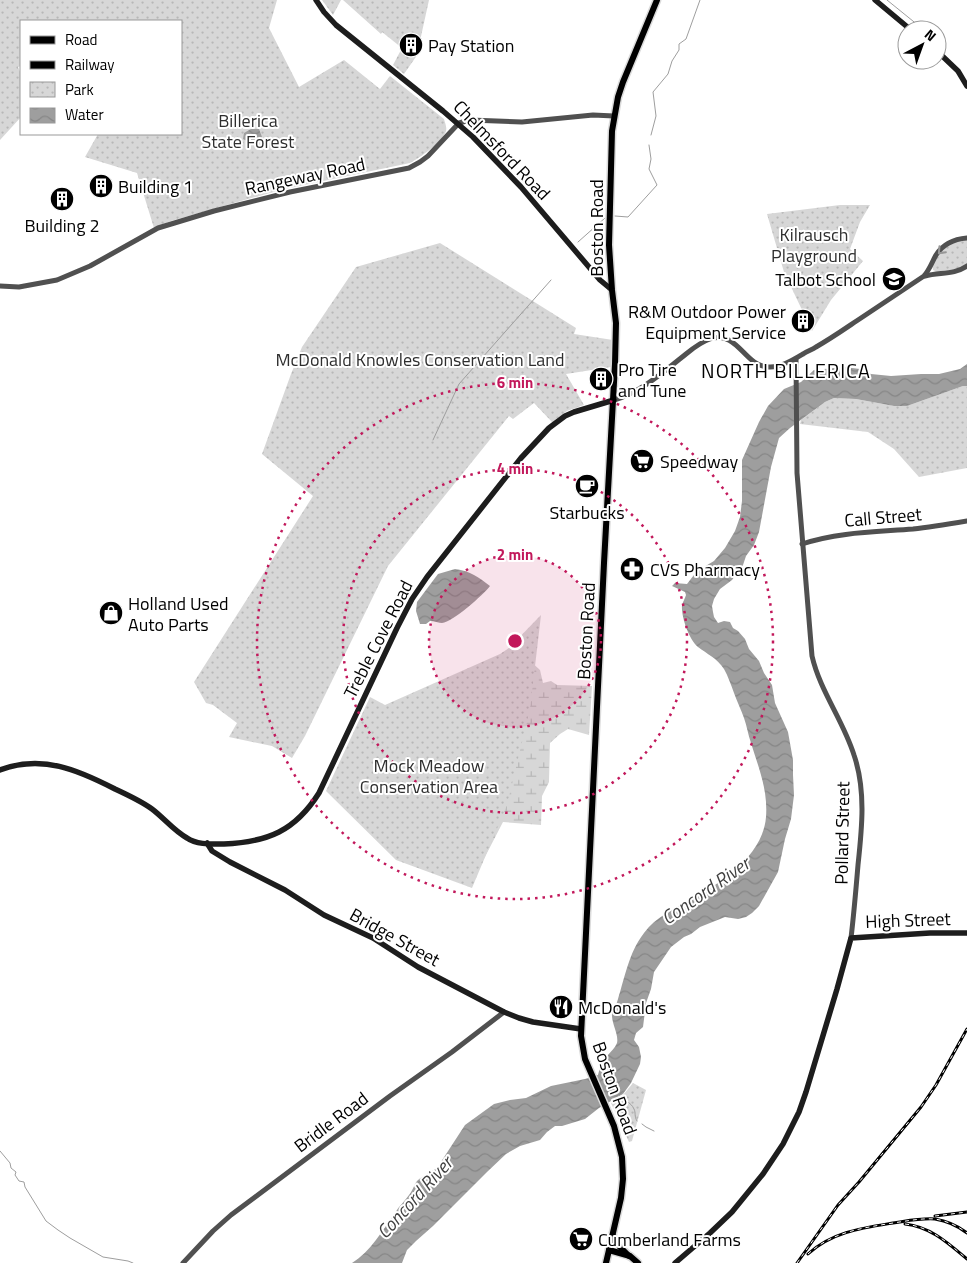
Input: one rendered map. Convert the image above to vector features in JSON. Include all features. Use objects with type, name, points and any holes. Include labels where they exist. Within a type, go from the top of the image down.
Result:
[{"type":"main road","name":"Chelmsford Road","points":[[316,0],[336,25],[473,137],[521,187],[600,280],[612,290]]},
{"type":"main road","name":"Boston Road","points":[[606,1263],[621,1198],[623,1172],[616,1133],[583,1053],[581,1029],[603,576],[614,400],[616,324],[612,290],[610,236],[612,131],[618,96],[657,0]]},
{"type":"main road","points":[[875,0],[899,20]]},
{"type":"main road","points":[[947,60],[954,66],[967,86]]},
{"type":"main road","name":"Treble Cove Road","points":[[0,770],[26,764],[48,764],[77,771],[140,801],[188,839],[198,842],[246,842],[266,838],[290,825],[311,806],[319,793],[397,628],[427,576],[521,458],[549,428],[574,412],[614,400]]},
{"type":"main road","name":"Bridge Street","points":[[207,843],[212,851],[230,862],[285,890],[324,915],[373,938],[418,967],[504,1012],[533,1022],[581,1029]]},
{"type":"main road","name":"High Street","points":[[851,938],[930,933],[967,933]]},
{"type":"main road","name":"Pollard Street","points":[[675,1263],[732,1212],[764,1174],[783,1144],[799,1112],[806,1092],[851,938]]},
{"type":"main road","points":[[613,1236],[617,1244],[638,1263]]},
{"type":"main road","points":[[609,1250],[630,1256]]},
{"type":"street","points":[[458,123],[470,120],[522,122],[593,115],[614,116]]},
{"type":"street","name":"Rangeway Road","points":[[0,286],[19,287],[57,280],[90,266],[158,228],[214,211],[290,192],[409,168],[428,156],[458,123]]},
{"type":"street","points":[[924,276],[936,254],[943,247],[954,240],[967,238]]},
{"type":"street","points":[[924,276],[953,273],[967,266]]},
{"type":"street","name":"Treble Cove Road","points":[[614,400],[640,388],[697,346],[711,339],[725,338],[735,344],[756,364],[762,366],[776,366],[796,359],[924,276]]},
{"type":"street","name":"Pollard Street","points":[[796,359],[796,473],[810,640],[818,676],[853,751],[861,784],[860,848],[851,938]]},
{"type":"street","name":"Call Street","points":[[802,544],[837,535],[921,528],[967,521]]},
{"type":"street","name":"Bridle Road","points":[[183,1263],[231,1215],[504,1012]]},
{"type":"green space","name":"Billerica State Forest","points":[[0,0],[277,0],[269,28],[299,87],[344,60],[380,89],[390,76],[444,119],[446,126],[444,135],[436,144],[410,163],[280,190],[171,221],[154,228],[137,173],[85,157],[97,135],[182,135],[182,20],[20,20],[20,66],[18,67],[20,72],[20,118],[0,140]]},
{"type":"green space","points":[[322,0],[341,0],[333,15]]},
{"type":"green space","points":[[343,0],[429,0],[418,50],[420,51],[404,74],[393,65],[402,48],[382,32],[381,34]]},
{"type":"green space","name":"Kilrausch Playground","points":[[840,205],[870,205],[860,222],[850,249],[863,261],[831,300],[812,331],[784,272],[767,214]]},
{"type":"green space","points":[[967,238],[967,266],[950,272],[933,270],[932,263],[947,244]]},
{"type":"green space","points":[[832,240],[845,252],[835,261],[827,260],[820,248]]},
{"type":"green space","name":"McDonald Knowles Conservation Land","points":[[440,243],[576,328],[574,334],[613,340],[611,367],[566,374],[584,405],[567,411],[552,422],[534,403],[513,419],[509,416],[388,566],[305,736],[292,758],[272,746],[229,737],[237,723],[213,705],[206,703],[194,682],[313,496],[262,454],[302,347],[356,267]]},
{"type":"green space","points":[[809,267],[820,274],[822,281],[819,288],[801,284],[800,282],[805,268]]},
{"type":"green space","points":[[967,386],[967,468],[919,477],[894,449],[868,432],[800,424],[801,420],[825,402],[834,398],[907,406]]},
{"type":"green space","name":"Mock Meadow Conservation Area","points":[[541,615],[530,709],[507,805],[472,888],[396,860],[326,791],[370,697],[385,705],[500,654],[509,648]]},
{"type":"green space","points":[[516,648],[540,670],[543,683],[551,681],[557,685],[592,686],[589,735],[568,729],[550,743],[549,782],[542,796],[541,825],[503,822],[473,880]]},
{"type":"green space","points":[[633,1083],[646,1090],[632,1141],[629,1142],[611,1103],[623,1095]]},
{"type":"water","points":[[251,129],[259,129],[262,137],[259,141],[251,143],[243,139],[244,133]]},
{"type":"water","name":"Concord River","points":[[967,364],[967,386],[907,406],[834,398],[825,402],[779,438],[771,467],[759,532],[754,545],[732,580],[720,589],[714,599],[713,612],[718,623],[730,622],[733,628],[745,639],[749,649],[759,661],[772,685],[775,703],[788,732],[793,760],[794,795],[791,819],[778,872],[759,906],[746,917],[738,919],[725,917],[700,927],[671,947],[654,972],[646,1003],[643,1027],[636,1033],[634,1040],[639,1047],[640,1064],[631,1083],[623,1094],[585,1119],[562,1126],[555,1126],[540,1140],[520,1146],[506,1154],[407,1250],[402,1263],[352,1263],[365,1253],[376,1240],[417,1181],[437,1168],[465,1125],[494,1104],[526,1098],[551,1086],[598,1075],[600,1067],[617,1043],[612,1013],[631,956],[639,940],[659,918],[727,877],[749,856],[757,844],[763,831],[766,817],[766,798],[745,721],[724,669],[715,659],[698,647],[689,633],[682,610],[685,592],[672,586],[675,583],[687,584],[697,571],[714,561],[725,548],[735,531],[740,517],[742,501],[742,460],[768,406],[784,389],[801,382],[814,370],[844,367],[860,369],[871,374],[891,376],[939,374],[960,369]]},
{"type":"water","points":[[455,569],[470,573],[490,586],[467,608],[453,618],[442,623],[430,621],[426,624],[420,624],[416,611],[417,602],[438,574]]},
{"type":"waterway","points":[[651,135],[656,116],[653,92],[668,74],[672,61],[679,50],[679,44],[686,39],[700,0]]},
{"type":"waterway","points":[[887,0],[912,20]]},
{"type":"waterway","points":[[615,216],[628,217],[657,185],[649,169],[651,159],[649,145]]},
{"type":"waterway","points":[[578,242],[605,218]]},
{"type":"waterway","points":[[433,440],[459,384],[551,280]]},
{"type":"waterway","points":[[618,1095],[633,1107],[637,1121]]},
{"type":"waterway","points":[[642,1124],[654,1131]]},
{"type":"waterway","points":[[0,1151],[10,1163],[11,1168],[16,1172],[15,1175],[19,1181],[24,1182],[25,1187],[46,1221],[70,1238],[103,1257],[133,1263]]},
{"type":"railway","points":[[797,1263],[838,1205],[921,1107],[936,1085],[967,1029]]},
{"type":"railway","points":[[935,1216],[967,1212]]},
{"type":"railway","points":[[808,1254],[827,1241],[848,1232],[914,1220],[935,1219],[952,1224],[967,1233]]},
{"type":"railway","points":[[905,1224],[931,1232],[967,1259]]},
{"type":"place","name":"Pay Station","points":[[411,45]]},
{"type":"place","name":"Building 1","points":[[101,186]]},
{"type":"place","name":"Building 2","points":[[62,199]]},
{"type":"place","name":"Talbot School","points":[[894,279]]},
{"type":"place","name":"R&M Outdoor Power Equipment Service","points":[[803,321]]},
{"type":"place","name":"Pro Tire and Tune","points":[[601,379]]},
{"type":"place","name":"Speedway","points":[[642,461]]},
{"type":"place","name":"Starbucks","points":[[587,486]]},
{"type":"place","name":"CVS Pharmacy","points":[[632,569]]},
{"type":"place","name":"Holland Used Auto Parts","points":[[111,613]]},
{"type":"place","name":"McDonald's","points":[[561,1007]]},
{"type":"place","name":"Cumberland Farms","points":[[581,1239]]},
{"type":"district","name":"NORTH BILLERICA","points":[[786,370]]}]
